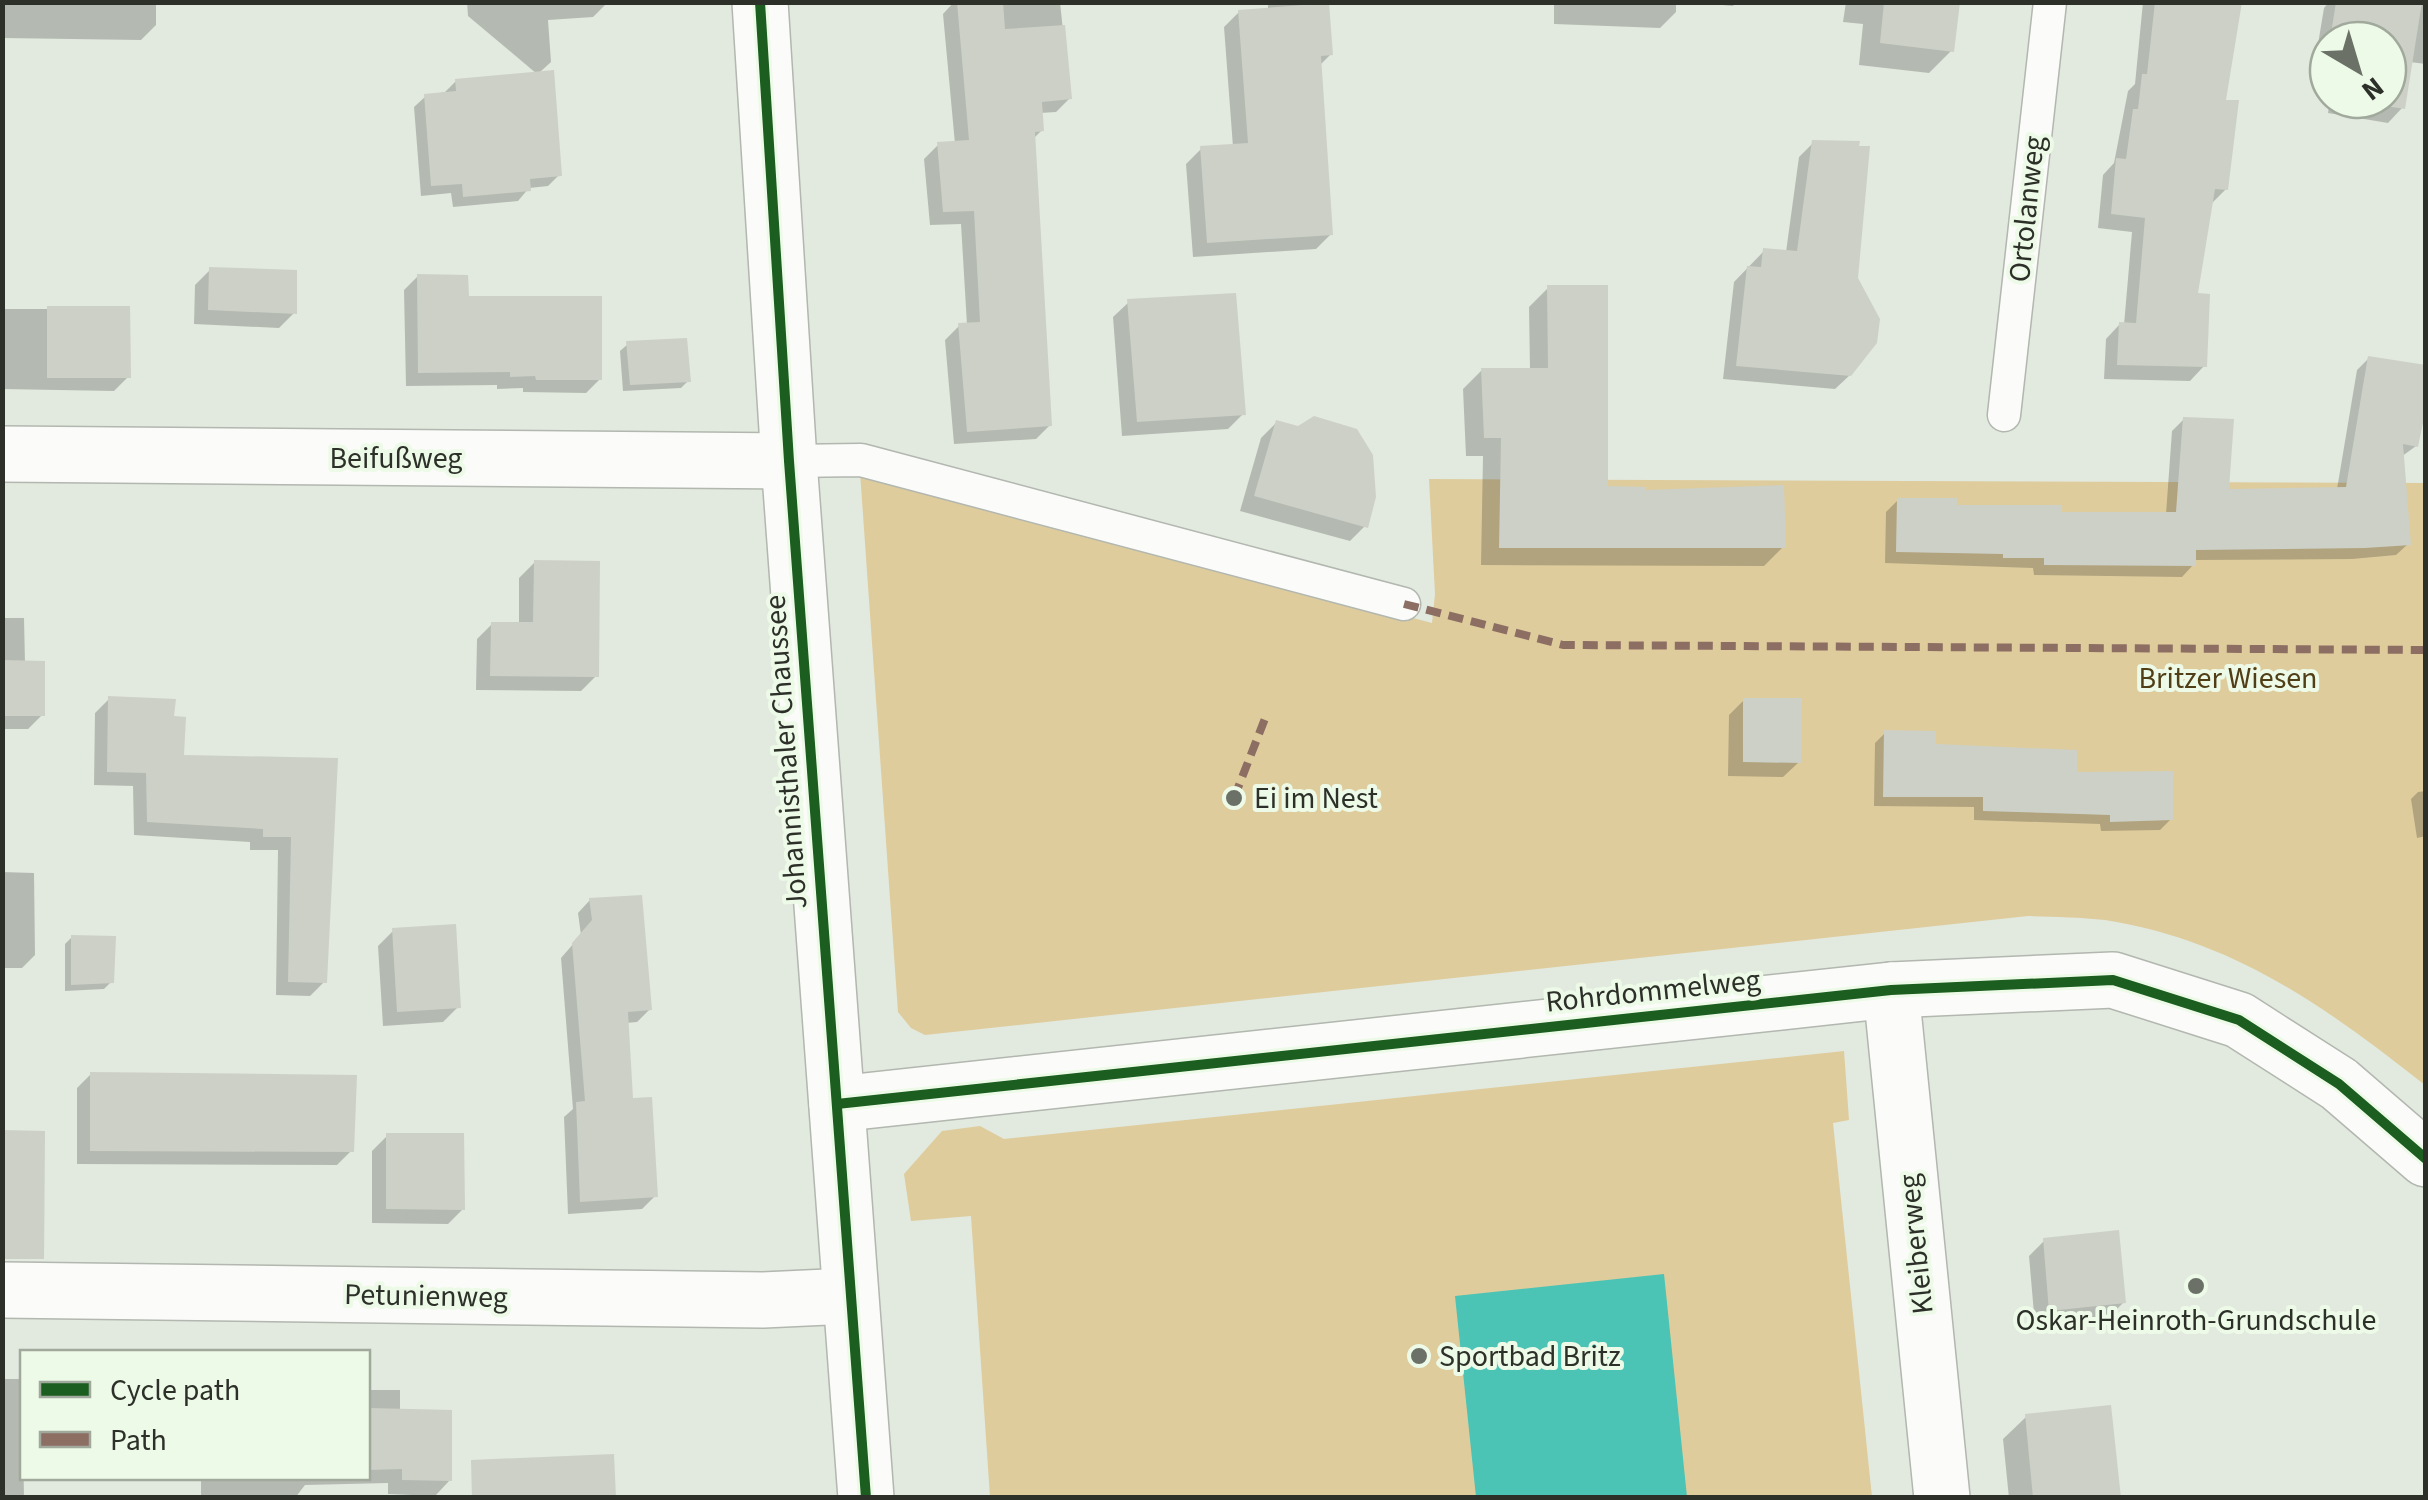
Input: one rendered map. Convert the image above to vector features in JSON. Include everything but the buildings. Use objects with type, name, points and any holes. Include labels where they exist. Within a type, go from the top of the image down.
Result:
[{"type":"street","name":"Johannisthaler Chaussee","points":[[760,2],[789,461],[866,1498]]},
{"type":"street","name":"Beifußweg","points":[[2,454],[789,461]]},
{"type":"street","name":"Rohrdommelweg","points":[[837,1104],[1891,990],[2113,980],[2239,1020],[2339,1084],[2426,1159]]},
{"type":"street","name":"Kleiberweg","points":[[1891,990],[1942,1498]]},
{"type":"street","name":"Petunienweg","points":[[2,1290],[764,1300],[849,1296]]},
{"type":"lane","name":"Ortolanweg","points":[[2004,416],[2050,2]]},
{"type":"lane","points":[[789,461],[861,460],[1404,604]]},
{"type":"green space","name":"Britzer Wiesen","points":[[860,472],[1432,623],[1435,594],[1429,479],[2425,483],[2425,1085],[2314,1004],[2236,960],[2195,943],[2105,920],[2028,916],[925,1035],[911,1028],[898,1012]]},
{"type":"green space","name":"Sportbad Britz","points":[[1844,1051],[1849,1120],[1833,1123],[1872,1497],[990,1497],[971,1216],[911,1221],[904,1174],[942,1131],[980,1126],[1004,1139]]},
{"type":"water","points":[[1664,1274],[1687,1497],[1476,1497],[1455,1296]]},
{"type":"marked path","points":[[1404,604],[1563,645],[2426,650]]},
{"type":"marked path","points":[[1234,798],[1266,716]]},
{"type":"cycle path","points":[[760,2],[789,461],[866,1498]]},
{"type":"cycle path","points":[[837,1104],[1891,990],[2113,980],[2239,1020],[2339,1084],[2426,1159]]},
{"type":"place","name":"Ei im Nest","points":[[1234,798]]},
{"type":"place","name":"Oskar-Heinroth-Grundschule","points":[[2196,1286]]},
{"type":"place","name":"Sportbad Britz","points":[[1419,1356]]}]
